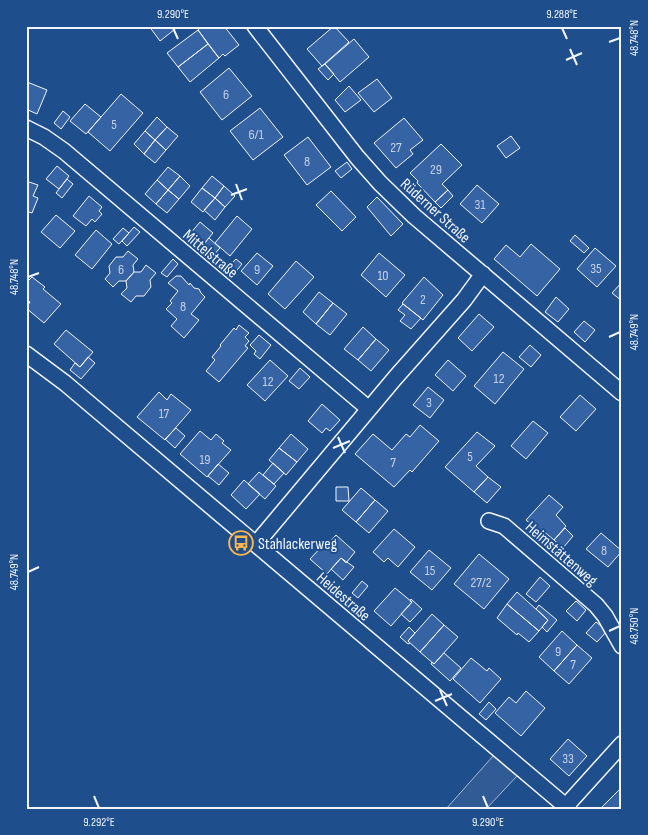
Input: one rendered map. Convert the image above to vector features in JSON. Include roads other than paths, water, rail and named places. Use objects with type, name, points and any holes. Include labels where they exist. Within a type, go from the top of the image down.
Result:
[{"type":"street","name":"Rüderner Straße","points":[[254,26],[368,171],[414,216],[622,393]]},
{"type":"street","name":"Mittelstraße","points":[[26,128],[64,151],[369,409]]},
{"type":"street","points":[[256,544],[369,409],[464,300],[482,274]]},
{"type":"street","name":"Heidestraße","points":[[26,354],[58,377],[567,807]]},
{"type":"street","name":"Heimstättenweg","points":[[489,521],[504,526],[588,598],[605,616],[622,646]]},
{"type":"street","points":[[567,807],[622,744]]},
{"type":"place","name":"Stahlackerweg","points":[[241,543]]}]
